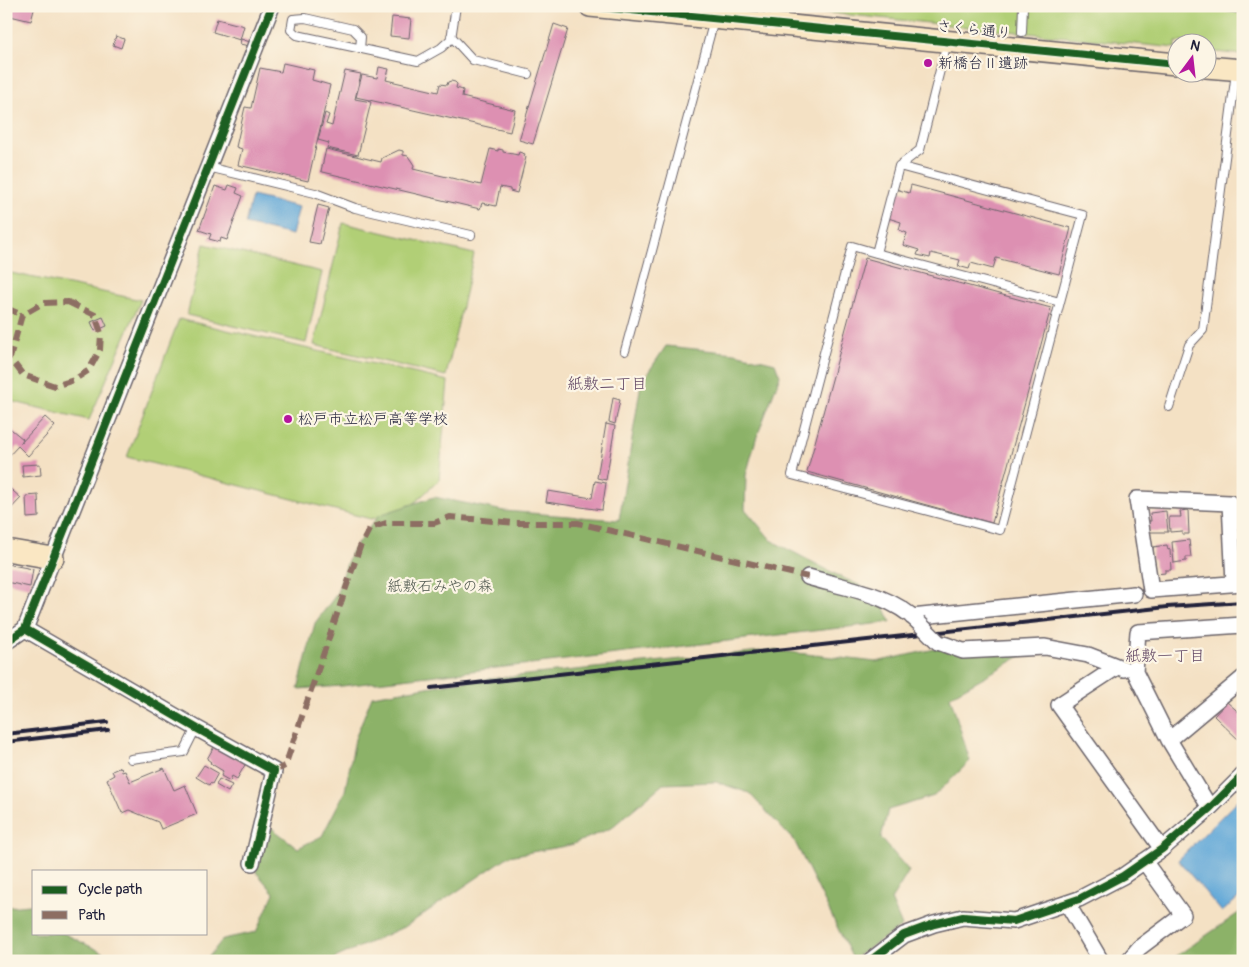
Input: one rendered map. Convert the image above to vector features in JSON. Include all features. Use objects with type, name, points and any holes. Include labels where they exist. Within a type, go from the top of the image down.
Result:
[{"type":"street","points":[[6,642],[25,629],[272,6]]},
{"type":"street","name":"さくら通り","points":[[590,6],[1166,63]]},
{"type":"street","points":[[1216,68],[1239,70]]},
{"type":"street","points":[[1137,499],[1230,503],[1238,583],[1151,590],[1137,499]]},
{"type":"street","points":[[6,550],[54,558]]},
{"type":"street","points":[[808,577],[869,595],[899,607],[938,642],[963,651],[1044,647],[1088,655],[1135,672]]},
{"type":"street","points":[[915,620],[1134,594]]},
{"type":"street","points":[[1210,808],[1169,740],[1135,672],[1138,632],[1243,625]]},
{"type":"street","points":[[25,629],[274,771],[252,863]]},
{"type":"street","points":[[1117,667],[1060,705],[1162,848]]},
{"type":"street","points":[[1169,740],[1243,678]]},
{"type":"street","points":[[870,961],[904,935],[934,924],[963,917],[1014,921],[1078,899],[1116,880],[1162,848],[1210,808],[1243,775]]},
{"type":"street","points":[[1128,961],[1140,948],[1183,915],[1144,861]]},
{"type":"street","points":[[1067,903],[1101,961]]},
{"type":"lane","points":[[360,49],[362,37],[353,29],[305,18],[293,19],[291,30],[297,35],[360,49],[418,61],[441,48],[451,39],[456,6]]},
{"type":"lane","points":[[1022,32],[1023,6]]},
{"type":"lane","points":[[1217,6],[1241,8]]},
{"type":"lane","points":[[625,351],[715,18]]},
{"type":"lane","points":[[452,36],[473,60],[528,74]]},
{"type":"lane","points":[[876,253],[899,166],[920,150],[948,42]]},
{"type":"lane","points":[[1169,408],[1189,345],[1203,330],[1239,70]]},
{"type":"lane","points":[[899,166],[1084,215],[1000,530],[792,475],[852,246],[1060,302]]},
{"type":"lane","points":[[208,167],[315,193],[355,208],[471,235]]},
{"type":"lane","points":[[132,759],[184,752],[196,728]]},
{"type":"green space","points":[[761,6],[1243,6],[1243,55],[1216,52],[1216,32],[1166,32],[1166,47]]},
{"type":"green space","points":[[343,223],[474,254],[446,376],[314,345]]},
{"type":"green space","points":[[204,244],[322,272],[306,343],[187,315]]},
{"type":"green space","points":[[6,272],[141,300],[89,420],[6,400]]},
{"type":"green space","points":[[179,319],[448,381],[439,480],[408,509],[371,519],[127,457]]},
{"type":"green space","name":"紙敷石みやの森","points":[[666,346],[735,353],[775,363],[780,376],[756,439],[746,475],[745,509],[772,541],[843,578],[878,593],[891,622],[342,686],[298,689],[315,623],[336,595],[351,552],[379,515],[434,497],[504,511],[619,520],[641,383]]},
{"type":"green space","points":[[1238,500],[1243,501],[1243,576],[1240,574]]},
{"type":"green space","points":[[1046,642],[950,696],[970,761],[934,796],[888,810],[881,838],[909,871],[891,900],[902,926],[853,959],[795,842],[749,793],[716,782],[663,784],[611,828],[571,845],[509,856],[406,926],[337,957],[333,961],[202,961],[207,959],[223,939],[256,932],[274,893],[256,872],[259,834],[269,826],[298,848],[322,836],[345,791],[355,739],[372,696],[458,682],[771,650],[876,662],[953,645]]},
{"type":"green space","points":[[30,905],[32,906],[32,934],[65,934],[120,961],[6,961],[6,907]]},
{"type":"green space","points":[[1243,910],[1243,961],[1171,961],[1178,955]]},
{"type":"water","points":[[252,196],[299,207],[292,235],[245,224]]},
{"type":"water","points":[[1243,795],[1243,894],[1222,912],[1178,860]]},
{"type":"building","points":[[6,6],[35,6],[31,21],[6,15]]},
{"type":"building","points":[[392,17],[411,19],[409,38],[390,36]]},
{"type":"building","points":[[217,19],[244,26],[240,40],[213,32]]},
{"type":"building","points":[[554,24],[568,29],[533,144],[519,140]]},
{"type":"building","points":[[116,36],[124,39],[121,48],[113,45]]},
{"type":"building","points":[[241,39],[250,42],[249,46],[240,44]]},
{"type":"building","points":[[283,63],[314,70],[312,80],[330,85],[308,181],[238,165],[242,149],[236,147],[245,107],[251,108],[260,68],[281,72]]},
{"type":"building","points":[[379,67],[389,69],[386,80],[438,92],[440,84],[447,85],[451,81],[457,84],[456,88],[463,90],[462,97],[515,110],[510,132],[356,97],[362,75],[377,78]]},
{"type":"building","points":[[345,71],[361,74],[355,99],[371,102],[358,155],[327,148],[329,143],[318,140],[325,113],[329,115],[326,124],[332,126]]},
{"type":"building","points":[[326,149],[381,162],[382,158],[399,150],[403,151],[403,155],[408,156],[414,165],[413,169],[481,185],[490,149],[503,150],[503,152],[518,155],[519,152],[525,154],[524,156],[526,157],[517,193],[500,187],[496,206],[482,203],[480,209],[323,172],[321,171]]},
{"type":"building","points":[[229,185],[238,188],[236,193],[243,196],[227,240],[221,238],[220,242],[209,239],[211,234],[199,230],[215,186],[227,190]]},
{"type":"building","points":[[911,185],[1071,228],[1059,274],[996,258],[993,269],[971,263],[969,269],[958,266],[960,260],[931,253],[930,258],[917,255],[919,250],[903,245],[907,233],[899,230],[901,222],[888,218],[896,189],[909,193]]},
{"type":"building","points":[[318,205],[329,208],[320,244],[309,242]]},
{"type":"building","points":[[865,258],[1051,308],[992,523],[807,472]]},
{"type":"building","points":[[103,317],[107,326],[95,331],[91,322]]},
{"type":"building","points":[[613,398],[620,400],[615,424],[609,422]]},
{"type":"building","points":[[45,417],[55,426],[28,456],[18,446],[6,459],[6,425],[23,439],[20,444]]},
{"type":"building","points":[[606,424],[615,426],[606,480],[597,478]]},
{"type":"building","points":[[40,464],[41,475],[23,477],[22,465]]},
{"type":"building","points":[[595,481],[606,483],[602,510],[546,502],[548,491],[592,498]]},
{"type":"building","points":[[6,485],[21,498],[6,514]]},
{"type":"building","points":[[38,495],[39,517],[27,518],[26,496]]},
{"type":"building","points":[[1188,510],[1189,534],[1182,534],[1182,531],[1170,532],[1169,517],[1181,517],[1180,511]]},
{"type":"building","points":[[1166,511],[1168,532],[1149,532],[1148,521],[1151,521],[1150,513]]},
{"type":"building","points":[[1189,540],[1191,557],[1186,557],[1186,561],[1174,563],[1172,542]]},
{"type":"building","points":[[1167,545],[1168,550],[1170,549],[1171,570],[1165,570],[1165,573],[1156,574],[1154,559],[1152,559],[1153,547]]},
{"type":"building","points":[[6,564],[33,569],[30,587],[6,582]]},
{"type":"building","points":[[1227,702],[1243,716],[1243,744],[1214,716]]},
{"type":"building","points":[[215,745],[246,763],[237,779],[232,776],[230,781],[221,776],[223,771],[207,759]]},
{"type":"building","points":[[204,765],[218,773],[212,784],[210,783],[209,785],[196,777]]},
{"type":"building","points":[[121,767],[122,772],[125,771],[130,782],[164,768],[174,790],[185,785],[197,814],[161,829],[158,822],[129,810],[122,813],[107,779],[114,775],[112,771]]},
{"type":"building","points":[[219,779],[232,785],[228,792],[216,785]]},
{"type":"railway","points":[[431,688],[1167,607],[1243,602]]},
{"type":"railway","points":[[6,734],[107,722]]},
{"type":"railway","points":[[6,742],[108,730]]},
{"type":"marked path","points":[[68,302],[95,315],[101,333],[100,350],[89,370],[74,380],[55,386],[23,375],[10,358],[22,315],[43,303],[68,302]]},
{"type":"marked path","points":[[6,308],[22,315]]},
{"type":"marked path","points":[[274,771],[285,766],[360,547],[370,528],[386,523],[434,523],[450,517],[515,523],[578,523],[808,577]]},
{"type":"cycle path","points":[[6,642],[25,629],[272,6]]},
{"type":"cycle path","points":[[590,6],[1166,63]]},
{"type":"cycle path","points":[[25,629],[274,771],[252,863]]},
{"type":"cycle path","points":[[870,961],[904,935],[934,924],[963,917],[1014,921],[1079,899],[1123,876],[1162,849],[1210,808],[1243,775]]},
{"type":"place","name":"新橋台Ⅱ遺跡","points":[[928,63]]},
{"type":"place","name":"松戸市立松戸高等学校","points":[[288,419]]},
{"type":"district","name":"紙敷二丁目","points":[[607,384]]},
{"type":"district","name":"紙敷一丁目","points":[[1165,656]]}]
